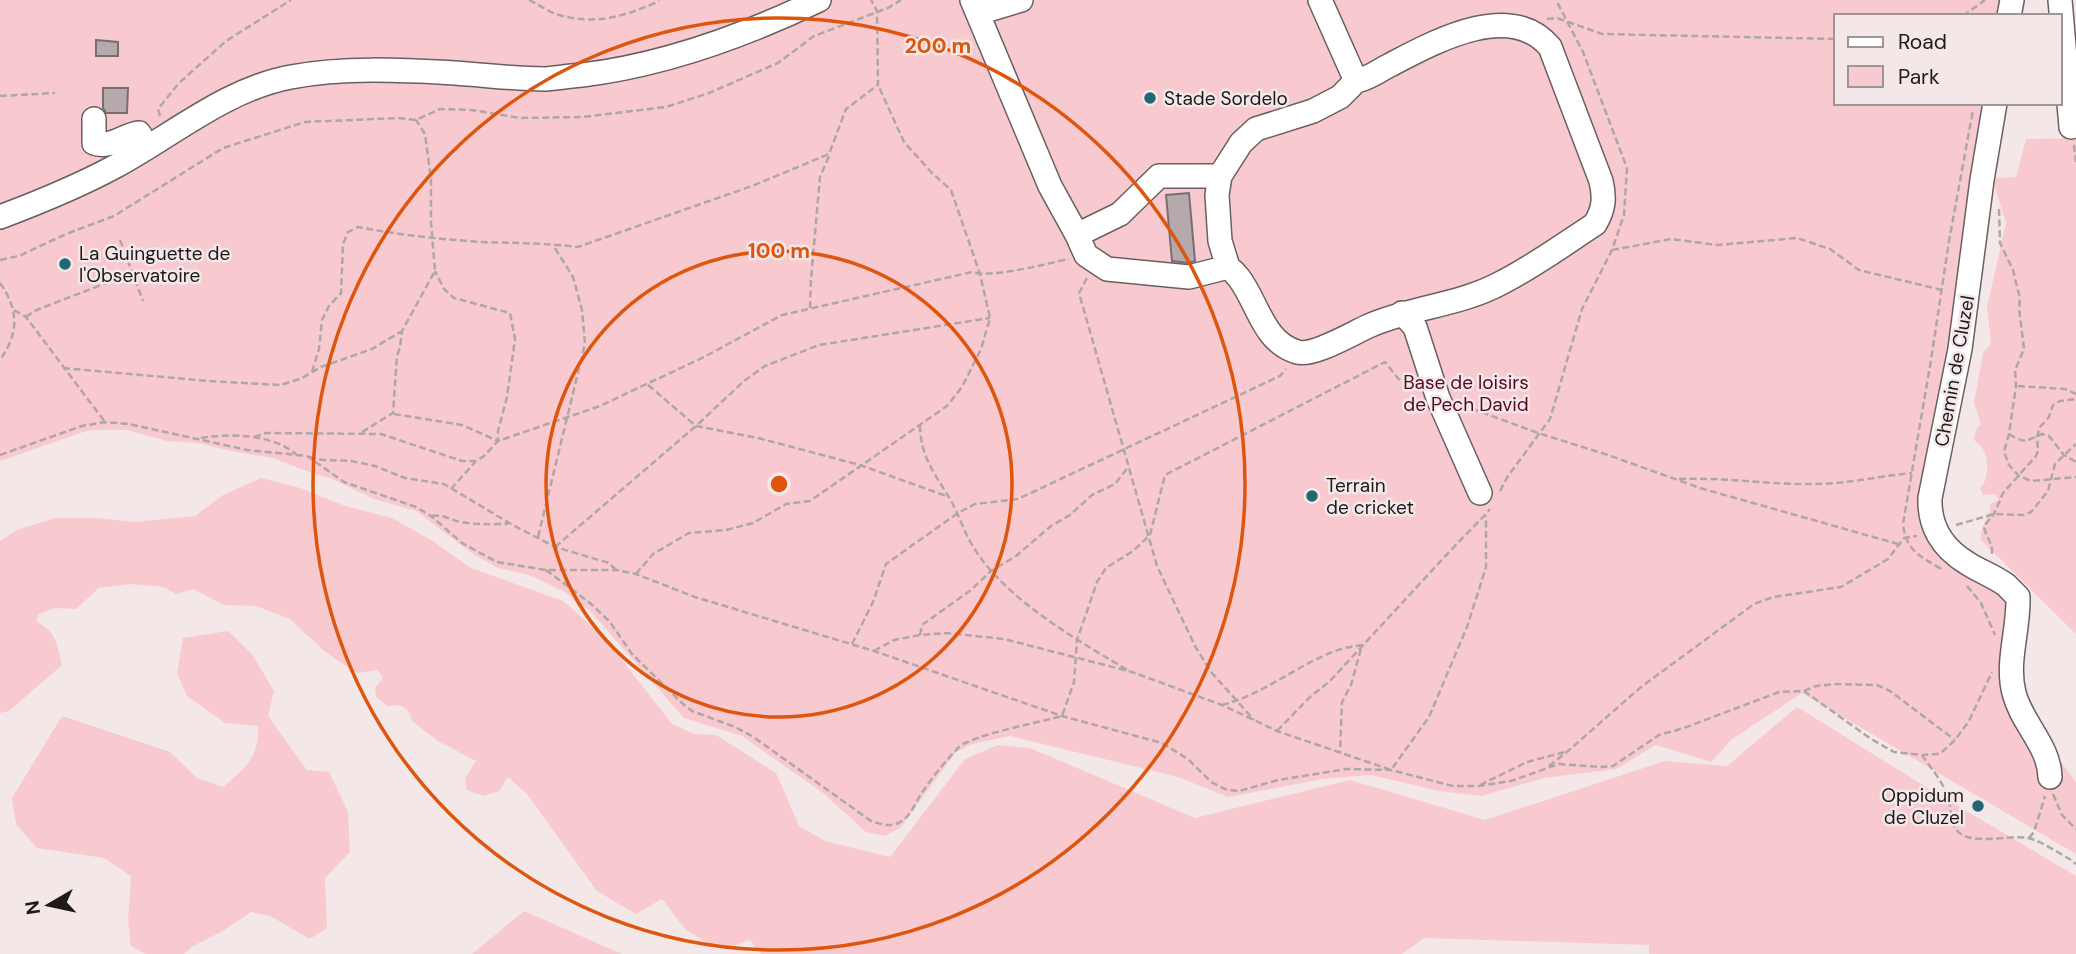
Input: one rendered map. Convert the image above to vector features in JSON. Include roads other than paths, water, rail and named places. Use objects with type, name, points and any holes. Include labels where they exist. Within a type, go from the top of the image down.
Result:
[{"type":"street","points":[[0,217],[86,181],[246,90],[272,81],[332,72],[454,73],[546,79],[617,71],[726,40],[819,0]]},
{"type":"street","points":[[1021,0],[975,7],[1050,186],[1081,245],[1107,269],[1189,277],[1228,267]]},
{"type":"street","points":[[1321,0],[1356,81]]},
{"type":"street","points":[[1506,19],[1531,27],[1550,47],[1601,181],[1604,194],[1600,216],[1595,224],[1497,286],[1457,302],[1402,313],[1315,351],[1300,353],[1282,345],[1270,333],[1239,277],[1228,267],[1220,241],[1217,195],[1220,176],[1241,143],[1256,130],[1313,111],[1339,97],[1356,81],[1366,80],[1457,30],[1506,19]]},
{"type":"street","points":[[2062,23],[2071,127]]},
{"type":"street","name":"Chemin de Cluzel","points":[[1996,105],[1982,180],[1960,349],[1930,498],[1930,513],[1942,541],[1963,561],[2005,585],[2018,597],[2018,618],[2011,665],[2014,695],[2050,763],[2050,777]]},
{"type":"street","points":[[94,119],[94,143],[110,143],[139,133],[148,147]]},
{"type":"street","points":[[1081,245],[1120,214],[1156,177],[1220,176]]},
{"type":"street","points":[[1402,313],[1415,327],[1438,398],[1489,502]]},
{"type":"place","name":"Stade Sordelo","points":[[1150,98]]},
{"type":"place","name":"La Guinguette de l'Observatoire","points":[[65,264]]},
{"type":"place","name":"Terrain de cricket","points":[[1312,496]]},
{"type":"place","name":"Oppidum de Cluzel","points":[[1978,806]]},
{"type":"park label","name":"Base de loisirs de Pech David","points":[[1466,393]]}]
